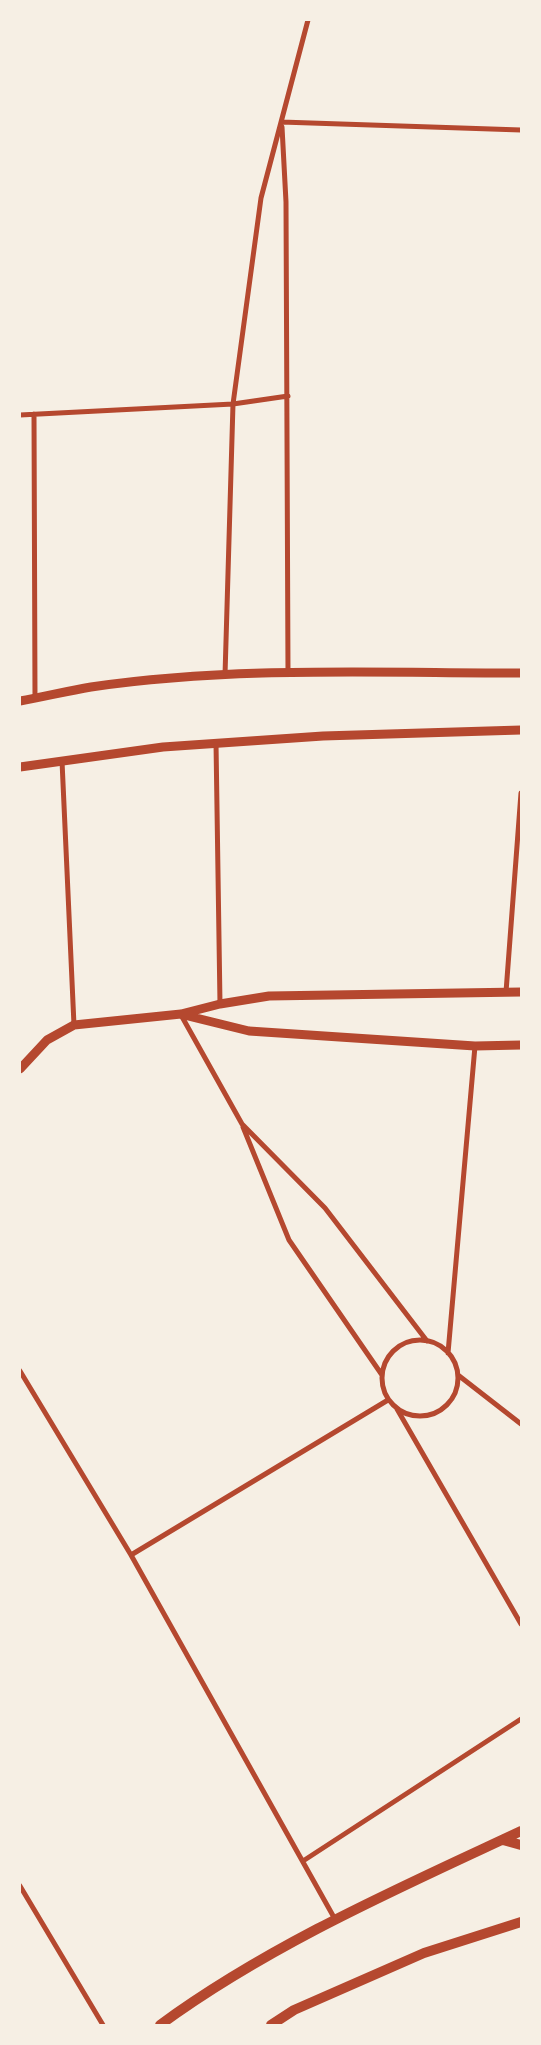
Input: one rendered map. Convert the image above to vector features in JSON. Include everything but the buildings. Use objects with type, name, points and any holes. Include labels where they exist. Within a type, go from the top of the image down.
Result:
[{"type":"main road","points":[[160,2025],[268,1956],[392,1892],[521,1831]]},
{"type":"main road","points":[[503,1840],[521,1845]]},
{"type":"main road","points":[[271,2025],[294,2010],[424,1952],[521,1922]]},
{"type":"street","points":[[225,675],[233,404],[261,198],[308,20]]},
{"type":"street","points":[[281,122],[521,130]]},
{"type":"street","points":[[281,122],[286,202],[288,672]]},
{"type":"street","points":[[20,415],[233,404],[288,396]]},
{"type":"street","points":[[34,414],[35,698]]},
{"type":"street","points":[[20,701],[90,688],[225,675],[288,672],[521,673]]},
{"type":"street","points":[[20,767],[163,746],[323,736],[521,730]]},
{"type":"street","points":[[216,743],[220,1004]]},
{"type":"street","points":[[62,761],[74,1025]]},
{"type":"street","points":[[506,992],[521,793]]},
{"type":"street","points":[[20,1069],[47,1040],[74,1025],[181,1014],[220,1004],[269,996],[521,992]]},
{"type":"street","points":[[181,1014],[249,1032],[475,1046],[521,1045]]},
{"type":"street","points":[[181,1014],[242,1124],[289,1240],[382,1375]]},
{"type":"street","points":[[448,1353],[475,1046]]},
{"type":"street","points":[[242,1124],[324,1208],[427,1341]]},
{"type":"street","points":[[397,1409],[408,1415],[421,1416],[432,1414],[444,1408],[452,1399],[458,1375],[448,1353],[438,1345],[427,1341],[414,1340],[402,1344],[392,1352],[384,1363],[382,1375],[383,1388],[388,1400],[397,1409],[521,1624]]},
{"type":"street","points":[[20,1371],[131,1555],[336,1921]]},
{"type":"street","points":[[458,1375],[521,1424]]},
{"type":"street","points":[[131,1555],[388,1400]]},
{"type":"street","points":[[303,1861],[521,1719]]},
{"type":"street","points":[[20,1886],[103,2025]]}]
